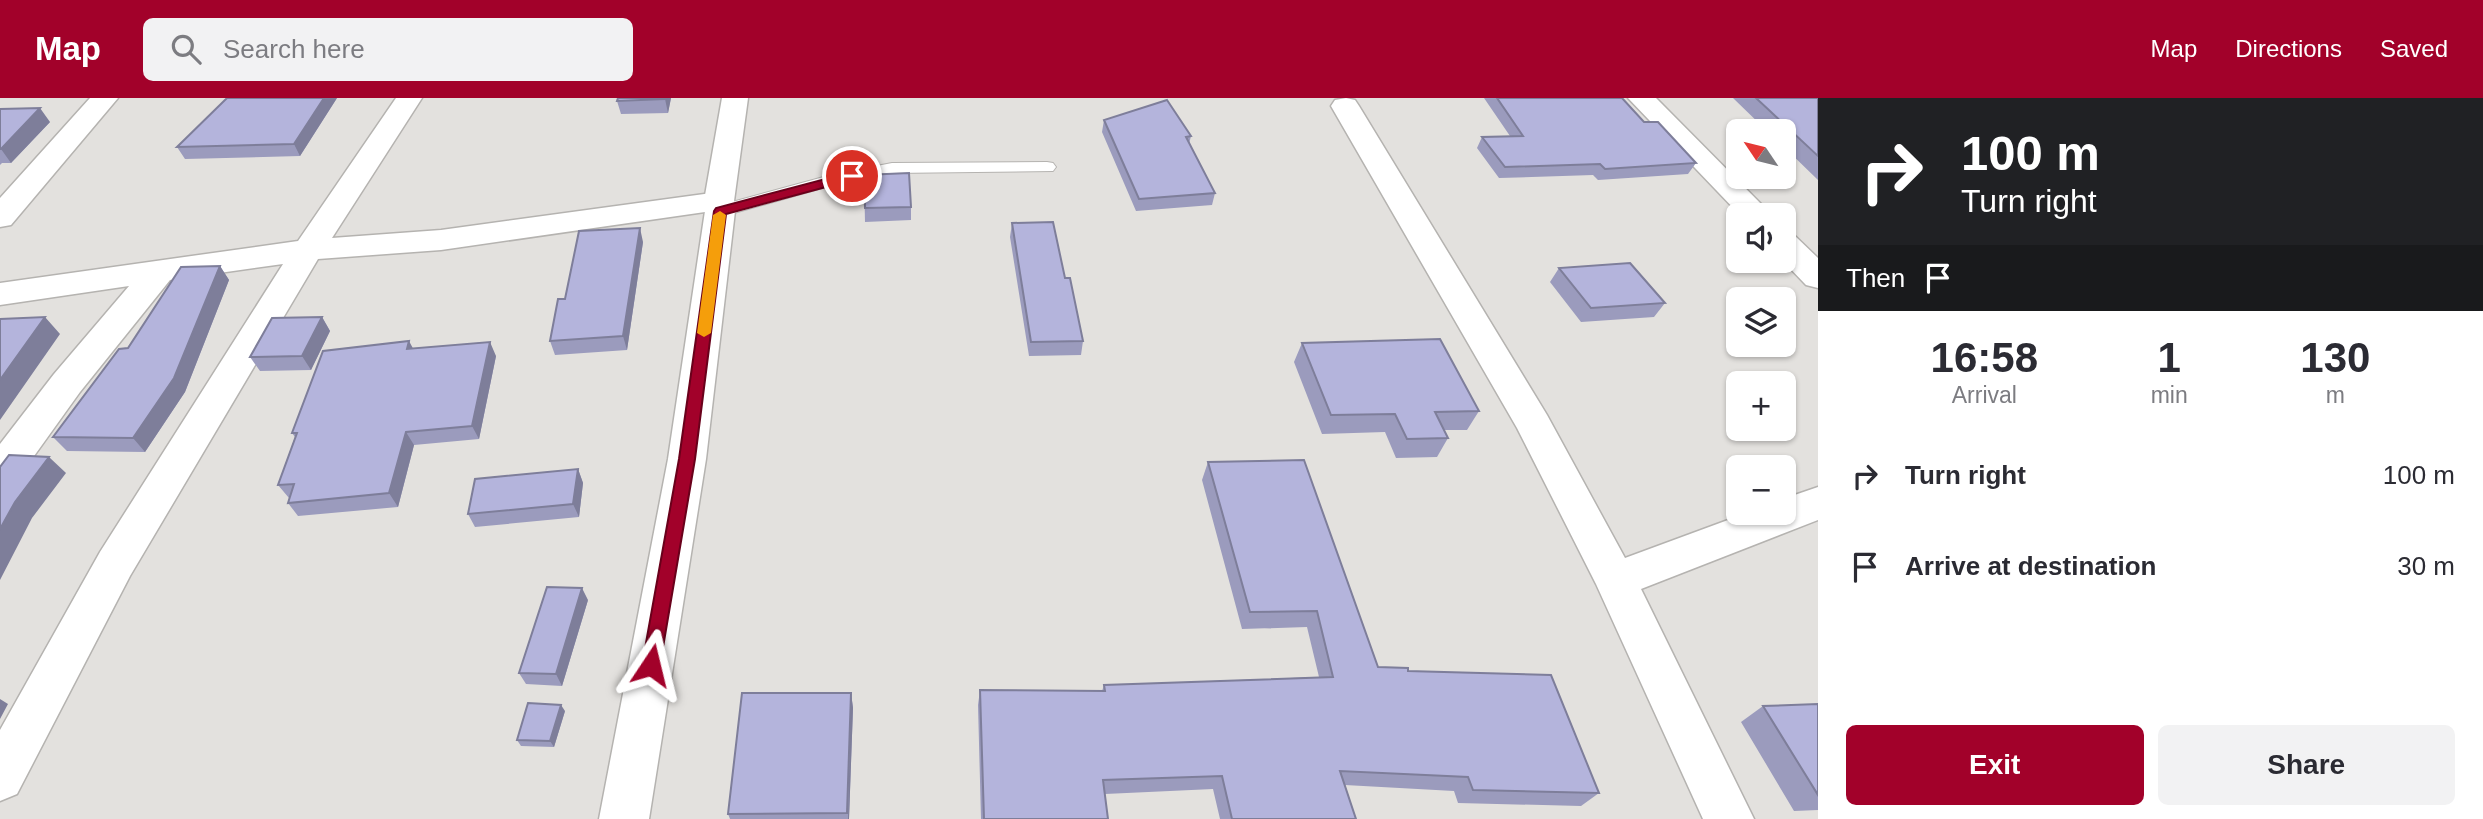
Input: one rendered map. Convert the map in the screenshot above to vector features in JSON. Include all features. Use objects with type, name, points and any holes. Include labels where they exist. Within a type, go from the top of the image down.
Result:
[{"type":"street","points":[[0,218],[59,147],[105,98]]},
{"type":"street","points":[[0,777],[116,564],[309,250],[409,98]]},
{"type":"street","points":[[624,819],[687,459],[719,206],[736,98]]},
{"type":"street","points":[[1641,98],[1745,203]]},
{"type":"street","points":[[1345,106],[1534,425],[1615,580],[1729,819]]},
{"type":"street","points":[[0,294],[309,250],[441,240],[719,206]]},
{"type":"street","points":[[1796,255],[1818,277]]},
{"type":"street","points":[[0,472],[67,383],[159,272]]},
{"type":"street","points":[[1615,580],[1818,503]]},
{"type":"lane","points":[[719,206],[892,168],[1048,167]]},
{"type":"building","points":[[227,98],[324,98],[294,144],[177,147]]},
{"type":"building","points":[[618,98],[666,98],[617,101]]},
{"type":"building","points":[[1497,98],[1622,98],[1644,122],[1658,122],[1696,163],[1605,169],[1600,164],[1505,167],[1482,137],[1523,136]]},
{"type":"building","points":[[1756,98],[1818,98],[1818,156],[1796,135],[1796,119],[1778,119]]},
{"type":"building","points":[[1167,100],[1191,136],[1186,137],[1215,193],[1139,199],[1104,120]]},
{"type":"building","points":[[40,108],[1,149],[0,149],[0,109]]},
{"type":"building","points":[[909,173],[911,207],[865,208],[864,175]]},
{"type":"building","points":[[1053,222],[1065,278],[1070,278],[1083,341],[1031,342],[1012,223]]},
{"type":"building","points":[[640,228],[623,336],[550,341],[558,299],[565,299],[579,231]]},
{"type":"building","points":[[1630,263],[1665,303],[1591,308],[1559,268]]},
{"type":"building","points":[[220,266],[174,378],[133,438],[53,437],[119,349],[128,348],[181,267]]},
{"type":"building","points":[[45,317],[0,380],[0,319]]},
{"type":"building","points":[[322,317],[302,356],[250,357],[272,318]]},
{"type":"building","points":[[1440,339],[1479,411],[1435,412],[1448,438],[1407,439],[1395,414],[1331,415],[1302,343]]},
{"type":"building","points":[[409,341],[407,349],[490,342],[472,426],[406,432],[389,493],[288,503],[294,484],[278,485],[297,433],[292,433],[323,351]]},
{"type":"building","points":[[9,455],[49,457],[15,502],[0,529],[0,467]]},
{"type":"building","points":[[1304,460],[1378,667],[1408,668],[1408,671],[1551,675],[1599,793],[1473,790],[1468,777],[1340,771],[1356,819],[1232,819],[1222,776],[1103,780],[1108,819],[984,819],[980,690],[1105,691],[1104,685],[1333,677],[1317,611],[1250,612],[1208,462]]},
{"type":"building","points":[[578,469],[573,504],[468,514],[475,479]]},
{"type":"building","points":[[547,587],[582,588],[556,674],[519,673]]},
{"type":"building","points":[[742,693],[851,693],[847,813],[728,814]]},
{"type":"building","points":[[528,703],[561,705],[550,741],[517,740]]},
{"type":"building","points":[[1818,704],[1818,795],[1763,706]]},
{"type":"slow traffic","points":[[704,333],[720,215]]},
{"type":"route","points":[[651,665],[687,459],[720,211],[852,176]]}]
